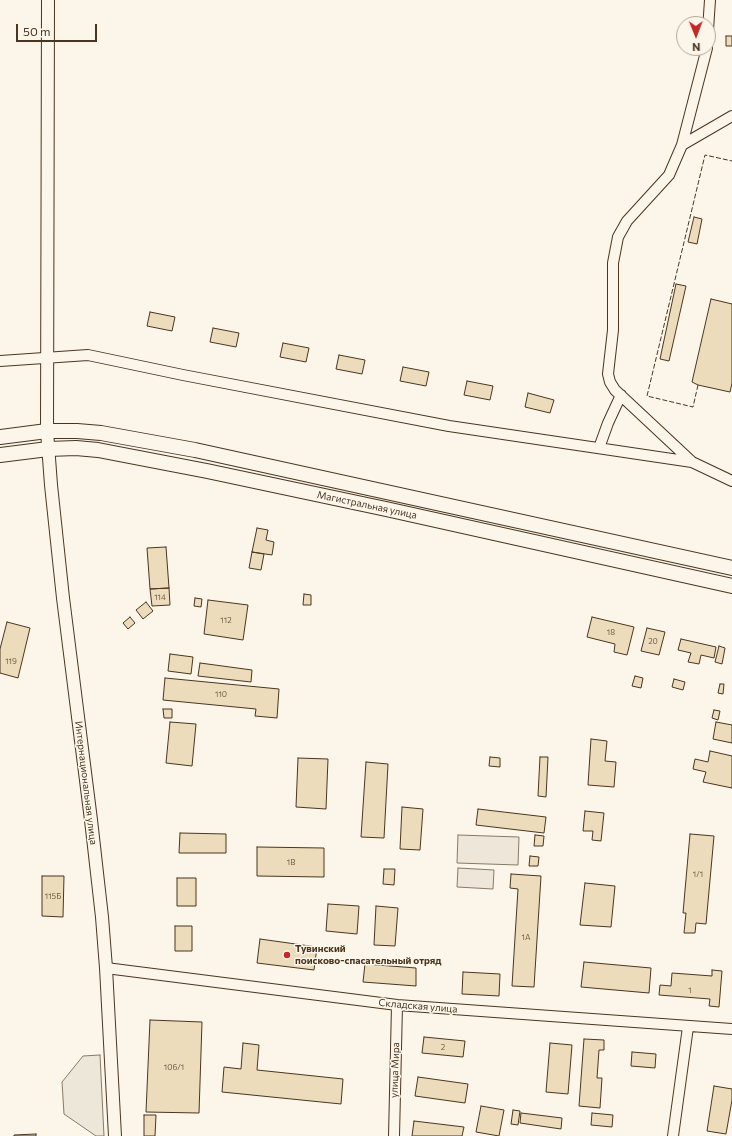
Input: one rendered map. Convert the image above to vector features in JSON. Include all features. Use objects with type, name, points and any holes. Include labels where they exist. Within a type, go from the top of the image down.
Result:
[{"type":"main road","name":"Магистральная улица","points":[[0,437],[47,431],[101,433],[195,450],[732,568]]},
{"type":"main road","name":"Магистральная улица","points":[[0,455],[48,449],[76,448],[98,450],[379,507],[732,586]]},
{"type":"street","name":"Интернациональная улица","points":[[48,0],[48,449],[62,598],[91,820],[106,968],[115,1136]]},
{"type":"street","points":[[709,16],[710,0]]},
{"type":"street","points":[[692,462],[621,395],[610,382],[608,374],[613,330],[614,263],[618,238],[626,221],[669,175],[682,145],[705,56]]},
{"type":"street","points":[[682,145],[732,116]]},
{"type":"street","points":[[0,361],[88,355],[182,375],[449,426],[692,462],[732,481]]},
{"type":"street","points":[[599,448],[608,423],[621,395]]},
{"type":"street","name":"Складская улица","points":[[106,968],[397,1005],[732,1029]]},
{"type":"street","name":"улица Мира","points":[[394,1136],[397,1005]]},
{"type":"street","points":[[673,1136],[688,1027]]},
{"type":"shaded area","points":[[458,835],[519,837],[518,865],[457,863]]},
{"type":"shaded area","points":[[458,868],[494,870],[493,889],[457,887]]},
{"type":"shaded area","points":[[100,1055],[104,1136],[96,1136],[64,1114],[62,1082],[83,1056]]},
{"type":"building","points":[[726,36],[732,36],[732,46],[726,46]]},
{"type":"building","points":[[694,217],[702,219],[697,244],[688,242]]},
{"type":"building","points":[[676,284],[686,286],[669,361],[660,359]]},
{"type":"building","points":[[711,299],[732,304],[732,383],[730,392],[698,385],[692,382]]},
{"type":"building","points":[[150,312],[175,317],[172,331],[147,326]]},
{"type":"building","points":[[213,328],[239,333],[236,347],[210,342]]},
{"type":"building","points":[[283,343],[309,348],[306,362],[280,357]]},
{"type":"building","points":[[339,355],[365,360],[362,374],[336,369]]},
{"type":"building","points":[[403,367],[429,372],[426,386],[400,381]]},
{"type":"building","points":[[467,381],[493,386],[490,400],[464,395]]},
{"type":"building","points":[[528,393],[554,400],[550,413],[525,407]]},
{"type":"building","points":[[257,528],[268,530],[266,540],[274,542],[272,555],[252,552]]},
{"type":"building","points":[[166,547],[169,588],[150,589],[147,548]]},
{"type":"building","points":[[252,552],[264,554],[261,570],[249,568]]},
{"type":"building","points":[[169,588],[170,605],[152,606],[150,589]]},
{"type":"building","points":[[304,594],[311,595],[311,605],[303,605]]},
{"type":"building","points":[[195,598],[202,599],[201,607],[194,606]]},
{"type":"building","points":[[208,600],[248,605],[243,640],[204,634]]},
{"type":"building","points":[[146,602],[153,611],[143,619],[136,610]]},
{"type":"building","points":[[130,617],[135,623],[128,629],[123,623]]},
{"type":"building","points":[[592,617],[634,627],[627,655],[614,652],[615,644],[587,637]]},
{"type":"building","points":[[7,622],[30,628],[18,678],[0,673],[0,649]]},
{"type":"building","points":[[647,628],[665,632],[659,655],[641,651]]},
{"type":"building","points":[[681,639],[716,647],[714,658],[701,655],[699,664],[688,662],[691,653],[678,650]]},
{"type":"building","points":[[719,646],[725,648],[722,664],[715,662]]},
{"type":"building","points":[[170,654],[193,657],[191,674],[168,671]]},
{"type":"building","points":[[200,663],[252,670],[251,682],[198,676]]},
{"type":"building","points":[[635,676],[643,678],[641,688],[632,686]]},
{"type":"building","points":[[165,678],[279,689],[277,718],[255,716],[256,709],[163,700]]},
{"type":"building","points":[[674,679],[685,682],[683,690],[672,687]]},
{"type":"building","points":[[720,684],[724,684],[723,694],[718,693]]},
{"type":"building","points":[[163,709],[172,709],[172,718],[164,718]]},
{"type":"building","points":[[714,710],[720,711],[718,720],[712,718]]},
{"type":"building","points":[[170,722],[196,724],[192,766],[166,763]]},
{"type":"building","points":[[716,722],[732,725],[732,743],[713,739]]},
{"type":"building","points":[[591,739],[607,741],[605,761],[616,762],[614,787],[588,785]]},
{"type":"building","points":[[710,751],[732,756],[732,788],[703,782],[706,772],[693,769],[695,759],[708,762]]},
{"type":"building","points":[[490,757],[500,758],[500,767],[489,766]]},
{"type":"building","points":[[540,757],[548,757],[546,797],[538,796]]},
{"type":"building","points":[[298,758],[328,759],[326,809],[296,807]]},
{"type":"building","points":[[366,762],[388,764],[384,838],[361,837]]},
{"type":"building","points":[[402,807],[423,809],[420,850],[400,849]]},
{"type":"building","points":[[478,809],[546,817],[544,833],[476,825]]},
{"type":"building","points":[[585,811],[604,813],[601,841],[592,840],[593,831],[583,831]]},
{"type":"building","points":[[180,833],[226,834],[226,853],[179,853]]},
{"type":"building","points":[[690,834],[714,836],[706,924],[696,923],[695,933],[684,933],[686,913],[683,913]]},
{"type":"building","points":[[535,835],[544,836],[543,846],[534,846]]},
{"type":"building","points":[[257,847],[324,848],[324,877],[257,876]]},
{"type":"building","points":[[530,856],[539,857],[538,866],[529,866]]},
{"type":"building","points":[[384,869],[395,869],[394,885],[383,884]]},
{"type":"building","points":[[511,874],[541,876],[534,987],[512,986],[518,889],[510,888]]},
{"type":"building","points":[[42,876],[64,876],[63,917],[42,916]]},
{"type":"building","points":[[177,878],[196,878],[196,906],[177,906]]},
{"type":"building","points":[[585,883],[615,886],[611,927],[580,925]]},
{"type":"building","points":[[328,904],[359,906],[357,934],[326,931]]},
{"type":"building","points":[[376,906],[398,908],[395,946],[374,945]]},
{"type":"building","points":[[175,926],[192,926],[192,951],[175,951]]},
{"type":"building","name":"Тувинский поисково-спасательный отряд","points":[[260,939],[317,947],[314,970],[257,963]]},
{"type":"building","points":[[584,962],[651,968],[649,993],[581,987]]},
{"type":"building","points":[[365,964],[416,968],[416,986],[363,982]]},
{"type":"building","points":[[712,970],[722,971],[719,1007],[709,1006],[710,999],[659,995],[660,985],[671,986],[672,973],[712,976]]},
{"type":"building","points":[[463,972],[500,974],[499,996],[462,994]]},
{"type":"building","points":[[150,1020],[202,1022],[199,1113],[146,1112]]},
{"type":"building","points":[[424,1037],[465,1041],[463,1057],[422,1053]]},
{"type":"building","points":[[584,1039],[604,1040],[604,1050],[599,1050],[597,1078],[602,1078],[600,1108],[579,1106]]},
{"type":"building","points":[[243,1043],[259,1045],[257,1070],[343,1079],[341,1104],[222,1092],[224,1067],[241,1069]]},
{"type":"building","points":[[550,1043],[572,1045],[568,1094],[546,1092]]},
{"type":"building","points":[[632,1052],[656,1054],[655,1068],[631,1066]]},
{"type":"building","points":[[418,1077],[468,1084],[465,1103],[415,1096]]},
{"type":"building","points":[[714,1086],[732,1089],[732,1100],[726,1134],[707,1131]]},
{"type":"building","points":[[481,1106],[504,1110],[499,1136],[476,1132]]},
{"type":"building","points":[[513,1110],[520,1111],[518,1125],[511,1124]]},
{"type":"building","points":[[521,1113],[562,1118],[561,1129],[520,1123]]},
{"type":"building","points":[[592,1113],[613,1115],[612,1127],[591,1125]]},
{"type":"building","points":[[144,1115],[156,1115],[155,1136],[144,1136]]},
{"type":"building","points":[[414,1121],[464,1127],[462,1136],[412,1136]]},
{"type":"building","points":[[36,1134],[36,1136],[14,1136],[14,1135]]},
{"type":"fence","points":[[698,385],[693,407],[647,396],[705,155],[732,161]]},
{"type":"place","name":"Тувинский поисково-спасательный отряд","points":[[287,955]]}]
